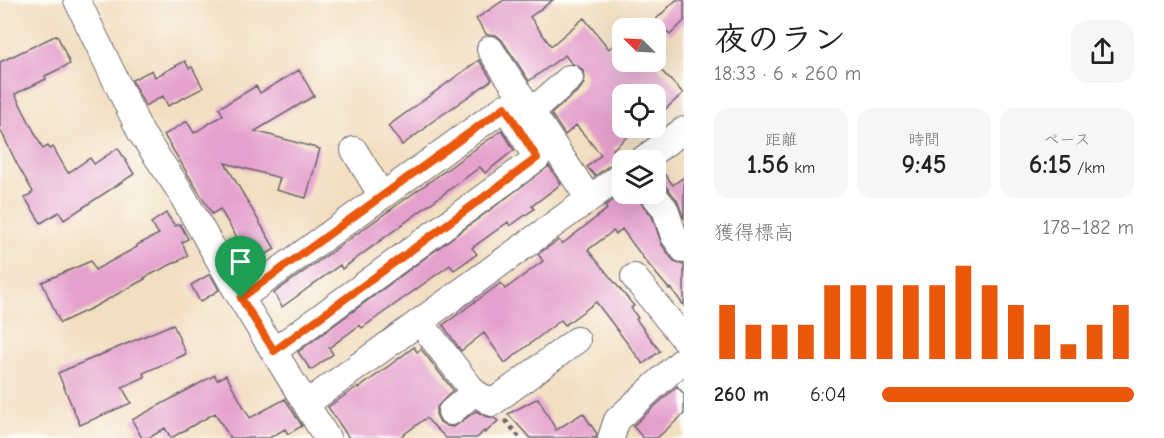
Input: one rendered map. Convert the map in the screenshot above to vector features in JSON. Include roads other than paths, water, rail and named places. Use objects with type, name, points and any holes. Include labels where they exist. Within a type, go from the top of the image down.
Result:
[{"type":"street","points":[[77,0],[141,133],[178,188],[241,298],[327,438]]},
{"type":"street","points":[[490,49],[589,199]]},
{"type":"street","points":[[531,112],[570,78]]},
{"type":"street","points":[[241,298],[505,107],[537,158],[274,351]]},
{"type":"street","points":[[656,150],[684,130]]},
{"type":"street","points":[[354,150],[382,196]]},
{"type":"street","points":[[306,404],[612,182]]},
{"type":"street","points":[[660,204],[674,236],[684,250]]},
{"type":"street","points":[[633,278],[684,339]]},
{"type":"street","points":[[420,322],[474,392],[492,403],[577,340]]},
{"type":"street","points":[[611,438],[617,420],[684,359]]},
{"type":"street","points":[[452,412],[474,392]]}]
